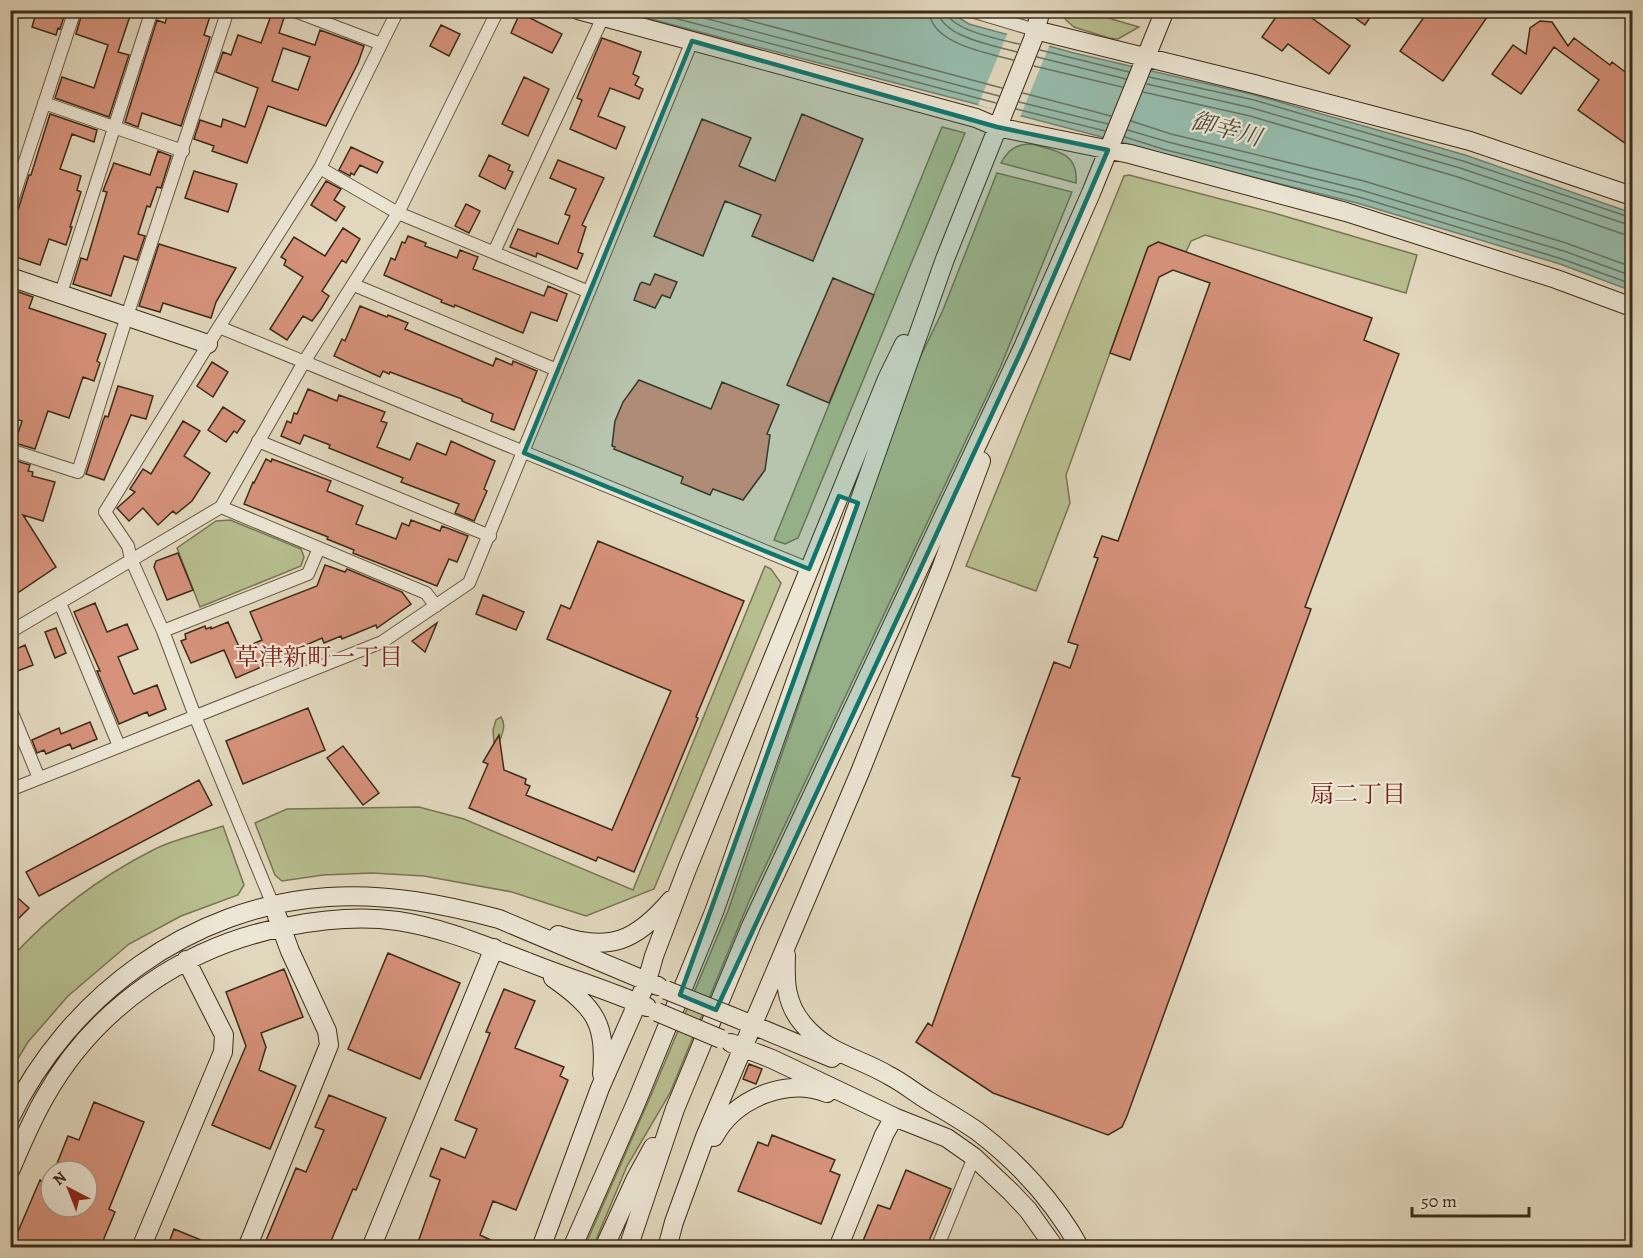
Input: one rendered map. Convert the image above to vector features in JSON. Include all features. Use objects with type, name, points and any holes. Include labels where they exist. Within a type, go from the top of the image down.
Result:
[{"type":"street","points":[[10,207],[75,10]]},
{"type":"street","points":[[61,293],[152,10]]},
{"type":"street","points":[[10,450],[78,472],[228,10]]},
{"type":"street","points":[[292,10],[381,44]]},
{"type":"street","points":[[248,1248],[329,1045],[327,1032],[290,951],[163,631],[131,559],[128,546],[105,512],[320,168],[398,10]]},
{"type":"street","points":[[10,632],[220,507],[304,362],[398,213],[498,10]]},
{"type":"street","points":[[578,10],[976,118],[1001,120],[1111,145],[1346,212],[1556,279],[1632,307]]},
{"type":"street","points":[[968,10],[1034,34],[1470,141],[1632,196]]},
{"type":"street","points":[[572,1248],[636,1103],[714,912],[945,259],[1001,120],[1041,10]]},
{"type":"street","points":[[628,1248],[675,1109],[751,926],[1024,345],[1111,145],[1165,10]]},
{"type":"street","points":[[494,252],[603,17]]},
{"type":"street","points":[[10,790],[382,642],[469,583],[692,41]]},
{"type":"street","points":[[44,103],[183,151]]},
{"type":"street","points":[[320,168],[398,213],[589,292]]},
{"type":"street","points":[[541,1248],[600,1088],[647,981],[654,956],[687,869],[887,378],[945,259]]},
{"type":"street","points":[[10,277],[208,344]]},
{"type":"street","points":[[354,285],[557,370]]},
{"type":"street","points":[[219,327],[809,569]]},
{"type":"street","points":[[669,1248],[674,1222],[705,1137],[860,772],[942,566],[1024,345]]},
{"type":"street","points":[[258,441],[490,536]]},
{"type":"street","points":[[220,507],[426,593],[436,606]]},
{"type":"street","points":[[163,631],[308,574],[319,548]]},
{"type":"street","points":[[60,603],[119,746]]},
{"type":"street","points":[[10,708],[39,778]]},
{"type":"street","points":[[10,1118],[50,1053],[77,1018],[106,991],[141,964],[185,937],[233,917],[273,905],[326,897],[375,896],[425,903],[527,924],[579,940],[600,943],[621,940],[657,916],[673,897],[687,869]]},
{"type":"street","points":[[10,1171],[46,1095],[79,1048],[121,1005],[159,976],[186,960],[225,943],[282,927],[341,918],[396,921],[436,929],[494,948],[637,1003],[742,1047],[894,1116],[937,1132],[974,1157],[1028,1210],[1055,1248]]},
{"type":"street","points":[[499,919],[917,1094]]},
{"type":"street","points":[[787,941],[786,988],[790,1003],[802,1024],[831,1050],[888,1074],[977,1131],[1027,1176],[1044,1196],[1080,1248]]},
{"type":"street","points":[[371,1248],[494,948]]},
{"type":"street","points":[[141,1248],[223,1052],[224,1035],[186,960]]},
{"type":"street","points":[[529,963],[573,992],[598,1022],[603,1045],[600,1088]]},
{"type":"street","points":[[669,1248],[712,1143],[721,1126],[740,1107],[771,1092],[793,1088],[821,1091],[846,1100],[860,1100]]},
{"type":"street","points":[[604,1248],[636,1178],[675,1109]]},
{"type":"street","points":[[838,1248],[894,1116]]},
{"type":"street","points":[[937,1248],[974,1157]]},
{"type":"highlighted area","points":[[692,41],[997,127],[1108,150],[1024,345],[716,1010],[680,995],[858,503],[839,496],[809,569],[524,453]]},
{"type":"shaded area","points":[[1062,11],[1084,11],[1139,27],[1118,39],[1109,38],[1074,27],[1066,20]]},
{"type":"shaded area","points":[[942,127],[965,133],[798,538],[785,544],[774,540]]},
{"type":"shaded area","points":[[1031,144],[1056,151],[1069,159],[1076,173],[1076,183],[1001,163],[1013,149]]},
{"type":"shaded area","points":[[997,173],[1072,192],[1000,368],[750,899],[670,1093],[627,1166],[593,1247],[584,1248],[728,911],[912,374],[943,310]]},
{"type":"shaded area","points":[[1129,175],[1274,213],[1417,255],[1406,293],[1205,235],[1191,241],[1186,252],[1158,242],[1148,247],[1066,475],[1070,503],[1036,591],[966,566],[1124,176]]},
{"type":"shaded area","points":[[230,520],[301,549],[304,557],[301,566],[200,607],[177,548],[216,521]]},
{"type":"shaded area","points":[[765,566],[771,569],[781,583],[654,889],[586,916],[512,892],[424,876],[372,873],[323,875],[282,881],[275,875],[255,823],[287,809],[419,807],[464,819],[633,890]]},
{"type":"shaded area","points":[[501,717],[503,731],[500,740],[499,736],[494,743],[493,730],[496,720]]},
{"type":"shaded area","points":[[223,826],[244,885],[238,895],[181,916],[129,944],[68,996],[28,1042],[11,1070],[11,958],[43,926],[95,884],[114,872],[161,846]]},
{"type":"water","name":"御幸川","points":[[620,11],[948,11],[969,24],[1074,53],[1255,95],[1465,155],[1632,213],[1632,291],[1560,264],[1357,203],[1165,155]]},
{"type":"pier","points":[[1008,32],[1050,44],[1020,117],[978,105]]},
{"type":"building","points":[[37,10],[66,10],[56,35],[32,27]]},
{"type":"building","points":[[83,10],[132,10],[118,52],[129,55],[109,117],[55,98],[62,77],[94,88],[108,45],[76,34]]},
{"type":"building","points":[[169,10],[212,10],[204,35],[210,37],[181,126],[142,113],[138,127],[125,122],[157,20],[165,23]]},
{"type":"building","points":[[273,10],[285,15],[279,33],[315,45],[320,30],[364,46],[358,63],[326,126],[268,106],[247,163],[212,151],[214,146],[194,139],[200,120],[221,127],[223,119],[245,127],[258,88],[216,72],[223,52],[231,55],[238,35],[261,43]],"holes":[[[283,48],[310,57],[298,90],[272,81]]]},
{"type":"building","points":[[1281,10],[1301,10],[1350,46],[1329,74],[1288,44],[1282,51],[1262,37]]},
{"type":"building","points":[[1344,10],[1375,10],[1365,25]]},
{"type":"building","points":[[1429,10],[1492,10],[1443,81],[1400,51]]},
{"type":"building","points":[[520,13],[562,34],[552,53],[511,33]]},
{"type":"building","points":[[1540,21],[1552,22],[1568,46],[1574,38],[1610,65],[1612,62],[1632,77],[1632,148],[1578,110],[1599,80],[1554,47],[1521,94],[1492,74],[1513,45],[1526,54],[1530,28]]},
{"type":"building","points":[[441,25],[460,34],[449,56],[430,46]]},
{"type":"building","points":[[602,38],[641,52],[633,74],[639,77],[635,85],[643,89],[639,99],[610,88],[598,116],[625,127],[616,149],[570,129],[582,100],[577,98]]},
{"type":"building","points":[[524,77],[549,89],[528,136],[502,124]]},
{"type":"building","points":[[50,114],[97,130],[94,142],[72,134],[60,169],[81,176],[77,190],[81,192],[66,245],[49,239],[40,265],[10,255],[10,215],[18,210]]},
{"type":"building","points":[[802,114],[863,139],[813,261],[752,236],[761,215],[725,201],[703,256],[654,236],[702,119],[751,138],[739,166],[775,181]]},
{"type":"building","points":[[351,147],[383,162],[377,173],[360,165],[354,175],[351,173],[350,176],[339,170]]},
{"type":"building","points":[[158,151],[171,156],[161,188],[157,187],[150,207],[147,206],[138,234],[145,236],[137,260],[124,256],[111,296],[73,284],[81,258],[87,260],[107,192],[103,191],[114,163],[150,175]]},
{"type":"building","points":[[489,155],[510,165],[508,170],[513,172],[505,189],[479,176]]},
{"type":"building","points":[[558,160],[604,178],[582,225],[586,227],[578,252],[583,254],[577,269],[537,253],[536,257],[510,247],[518,229],[558,244],[570,216],[565,214],[576,189],[550,178]]},
{"type":"building","points":[[194,171],[237,184],[228,212],[185,198]]},
{"type":"building","points":[[326,181],[341,189],[334,200],[345,207],[336,221],[311,205]]},
{"type":"building","points":[[466,204],[480,211],[469,233],[455,226]]},
{"type":"building","points":[[343,228],[360,239],[346,263],[342,260],[322,291],[329,296],[321,309],[312,321],[303,316],[287,340],[270,329],[303,277],[284,265],[286,260],[281,257],[294,237],[325,256]]},
{"type":"building","points":[[408,236],[426,243],[425,246],[457,258],[460,250],[478,257],[473,269],[544,296],[548,286],[567,294],[557,321],[531,312],[523,333],[455,305],[454,307],[441,302],[442,300],[384,275],[391,258],[395,260],[402,242],[405,243]]},
{"type":"building","points":[[1158,242],[1372,318],[1364,340],[1399,354],[1305,607],[1311,609],[1127,1116],[1122,1127],[1108,1135],[993,1093],[916,1042],[928,1023],[932,1026],[1020,778],[1012,776],[1054,662],[1070,668],[1078,645],[1068,642],[1098,558],[1094,557],[1102,536],[1118,541],[1210,283],[1173,270],[1159,277],[1130,360],[1110,353],[1148,247]]},
{"type":"building","points":[[159,244],[236,268],[216,302],[211,318],[163,303],[160,312],[139,306]]},
{"type":"building","points":[[655,274],[677,282],[670,298],[662,295],[655,308],[634,300],[640,284],[642,282],[650,285]]},
{"type":"building","points":[[833,278],[874,295],[829,403],[787,385]]},
{"type":"building","points":[[10,289],[33,297],[29,308],[106,334],[97,361],[100,363],[94,381],[83,377],[69,418],[48,411],[35,449],[15,443],[22,421],[10,417]]},
{"type":"building","points":[[360,306],[408,323],[405,329],[493,366],[496,358],[512,365],[513,361],[537,371],[514,430],[491,421],[493,414],[462,401],[462,399],[390,372],[389,374],[383,371],[380,377],[334,356],[342,339],[345,341]]},
{"type":"building","points":[[212,362],[228,372],[213,397],[197,386]]},
{"type":"building","points":[[639,380],[711,409],[722,382],[779,405],[767,434],[770,435],[765,470],[743,500],[713,489],[710,495],[681,483],[683,477],[614,449],[615,447],[612,446],[615,421],[623,402]]},
{"type":"building","points":[[118,386],[153,396],[146,419],[131,415],[104,480],[86,474],[103,421],[105,416],[108,417]]},
{"type":"building","points":[[308,389],[337,401],[339,395],[385,412],[381,421],[387,423],[377,447],[410,460],[417,443],[446,455],[451,441],[495,461],[484,489],[487,491],[474,521],[455,513],[459,504],[401,482],[403,478],[329,448],[330,445],[304,435],[300,444],[281,436],[287,421],[291,423],[294,413],[297,414]]},
{"type":"building","points":[[223,407],[245,421],[237,433],[234,431],[226,442],[208,430]]},
{"type":"building","points":[[183,421],[200,431],[184,456],[210,473],[192,501],[176,514],[173,511],[158,525],[143,508],[129,521],[117,508],[135,492],[130,489],[143,469],[151,474]]},
{"type":"building","points":[[10,459],[30,465],[28,471],[33,472],[32,476],[55,482],[43,521],[23,515],[56,567],[10,598]]},
{"type":"building","points":[[266,459],[271,462],[272,459],[331,481],[327,491],[363,506],[356,524],[396,539],[402,523],[409,526],[411,520],[440,531],[442,526],[468,536],[457,562],[449,559],[437,586],[353,553],[354,550],[327,539],[328,537],[244,504]]},
{"type":"building","points":[[598,541],[744,601],[634,872],[598,857],[596,861],[469,808],[488,764],[483,762],[499,735],[504,770],[526,779],[525,784],[530,786],[526,795],[612,830],[671,691],[547,639],[561,605],[570,609]]},
{"type":"building","points":[[178,553],[193,590],[167,600],[154,567],[156,561]]},
{"type":"building","points":[[325,565],[345,572],[347,569],[402,592],[411,604],[377,628],[376,625],[342,639],[341,636],[324,643],[322,638],[236,678],[224,650],[191,663],[181,641],[186,639],[185,634],[205,626],[206,629],[211,627],[211,629],[228,622],[240,649],[262,640],[250,612],[317,586]]},
{"type":"building","points":[[483,595],[524,612],[516,630],[476,614]]},
{"type":"building","points":[[95,603],[107,632],[127,624],[138,649],[118,657],[133,693],[157,685],[166,709],[149,716],[147,712],[119,724],[97,671],[100,671],[74,612]]},
{"type":"building","points":[[437,623],[425,652],[412,641]]},
{"type":"building","points":[[56,628],[66,653],[55,658],[45,632]]},
{"type":"building","points":[[25,645],[33,665],[10,674],[10,652]]},
{"type":"building","points":[[308,708],[325,750],[243,784],[226,741]]},
{"type":"building","points":[[90,722],[97,739],[72,749],[70,744],[46,754],[44,750],[37,753],[32,740],[59,728],[61,734]]},
{"type":"building","points":[[343,746],[379,793],[363,805],[327,758]]},
{"type":"building","points":[[199,780],[212,805],[39,896],[26,872]]},
{"type":"building","points":[[10,891],[29,908],[10,927]]},
{"type":"building","points":[[388,953],[460,983],[420,1079],[348,1049]]},
{"type":"building","points":[[284,969],[303,1017],[261,1033],[266,1047],[259,1070],[296,1086],[270,1149],[212,1125],[246,1046],[226,992]]},
{"type":"building","points":[[504,989],[535,1001],[515,1048],[564,1067],[560,1076],[568,1080],[516,1210],[493,1201],[480,1235],[508,1248],[416,1248],[440,1180],[430,1176],[441,1148],[465,1158],[477,1129],[455,1120],[490,1033],[486,1032]]},
{"type":"building","points":[[749,1064],[762,1069],[756,1084],[743,1079]]},
{"type":"building","points":[[329,1095],[386,1118],[356,1190],[353,1189],[328,1248],[263,1248],[296,1168],[306,1172],[324,1130],[315,1127]]},
{"type":"building","points":[[94,1102],[144,1122],[109,1209],[115,1212],[100,1248],[11,1248],[39,1182],[39,1219],[99,1219],[99,1159],[59,1159],[68,1136],[79,1140]]},
{"type":"building","points":[[772,1135],[835,1160],[830,1171],[840,1175],[821,1224],[738,1191],[758,1142],[768,1146]]},
{"type":"building","points":[[906,1170],[951,1189],[926,1248],[860,1248],[878,1205],[890,1209]]},
{"type":"building","points":[[174,1229],[218,1247],[218,1248],[167,1248]]},
{"type":"district","name":"草津新町一丁目","points":[[319,657]]},
{"type":"district","name":"扇二丁目","points":[[1358,794]]}]
